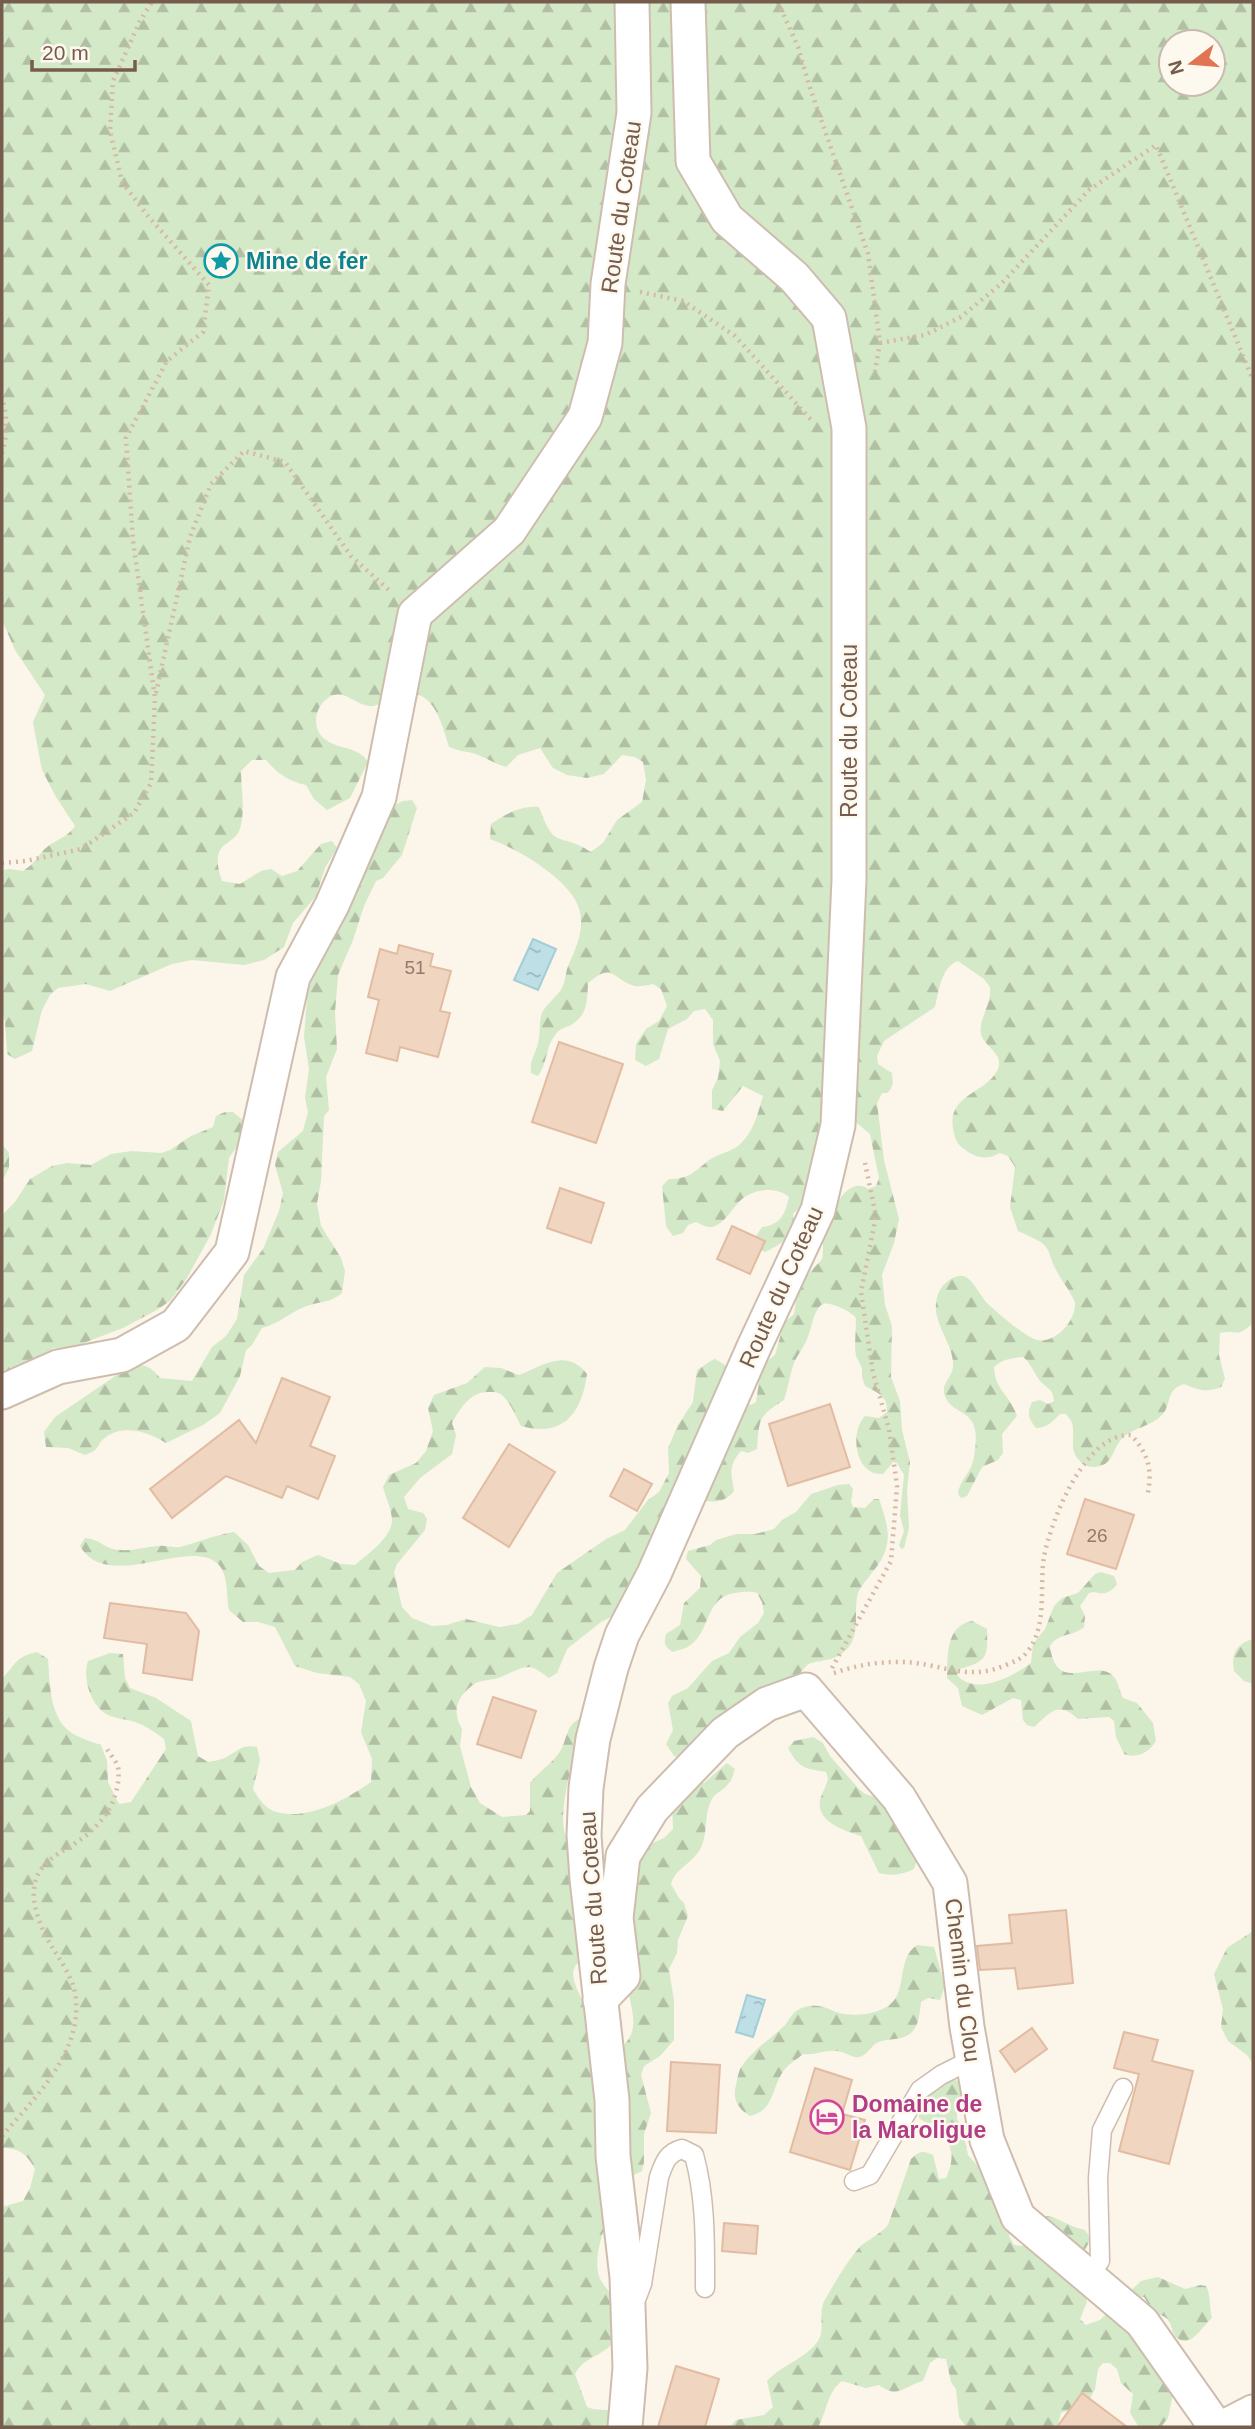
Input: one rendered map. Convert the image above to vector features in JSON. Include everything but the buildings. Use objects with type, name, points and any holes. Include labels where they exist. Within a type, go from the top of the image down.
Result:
[{"type":"street","name":"Route du Coteau","points":[[415,614],[509,531],[585,417],[605,343],[608,284],[634,113],[632,2]]},
{"type":"street","name":"Route du Coteau","points":[[625,2427],[629,2368],[628,2305],[613,2156],[612,2100],[584,1835],[586,1788],[593,1739],[622,1635],[654,1574],[818,1210],[838,1125],[849,880],[849,428],[829,318],[794,277],[727,219],[693,161],[688,2]]},
{"type":"street","points":[[2,1392],[58,1367],[121,1355],[176,1325],[232,1252],[293,977],[332,905],[379,797],[415,614]]},
{"type":"street","name":"Chemin du Clou","points":[[600,2000],[623,1976],[615,1918],[623,1856],[652,1809],[725,1733],[767,1704],[806,1690],[899,1798],[950,1883],[973,2063],[987,2140],[1018,2217],[1142,2322],[1216,2427]]},
{"type":"street","points":[[1224,2427],[1253,2412]]},
{"type":"lane","points":[[854,2181],[870,2175],[920,2090],[941,2075],[959,2066],[973,2063]]},
{"type":"lane","points":[[1088,2276],[1100,2261],[1098,2178],[1102,2130],[1123,2088]]},
{"type":"lane","points":[[628,2305],[634,2304],[642,2284],[659,2177],[665,2161],[673,2151],[682,2149],[694,2155],[700,2182],[705,2235],[705,2288]]},
{"type":"path","points":[[152,2],[113,81],[110,131],[122,182],[147,215],[209,285],[203,332],[167,361],[125,438],[133,541],[155,698]]},
{"type":"path","points":[[778,2],[798,47],[868,254],[880,343],[873,380]]},
{"type":"path","points":[[880,343],[925,335],[961,317],[1002,283],[1089,190],[1156,145],[1253,380]]},
{"type":"path","points":[[608,284],[683,302],[735,336],[814,423]]},
{"type":"path","points":[[2,396],[6,412],[6,441],[2,453]]},
{"type":"path","points":[[2,863],[26,861],[81,849],[134,813],[151,783],[155,698],[190,537],[212,484],[244,451],[285,462],[351,556],[415,614]]},
{"type":"path","points":[[838,1125],[853,1127],[862,1145],[876,1216],[861,1292],[873,1373],[889,1429],[897,1486],[891,1561],[828,1675],[860,1665],[898,1662],[924,1664],[969,1674],[987,1672],[1021,1659],[1036,1634],[1041,1612],[1043,1561],[1050,1529],[1094,1450],[1121,1434],[1131,1435],[1147,1457],[1151,1480],[1147,1497]]},
{"type":"path","points":[[2,2136],[62,2060],[75,2025],[76,1998],[68,1971],[46,1936],[38,1916],[34,1898],[35,1880],[48,1862],[89,1833],[109,1811],[117,1790],[118,1768],[107,1749]]},
{"type":"green space","points":[[2,2],[1253,2],[1253,1323],[1240,1332],[1220,1333],[1219,1355],[1225,1379],[1221,1387],[1206,1390],[1184,1384],[1178,1387],[1171,1394],[1164,1413],[1121,1439],[1110,1460],[1100,1466],[1087,1466],[1076,1456],[1072,1423],[1066,1414],[1060,1414],[1047,1425],[1036,1428],[1031,1421],[1029,1409],[1032,1402],[1040,1400],[1048,1404],[1054,1401],[1051,1392],[1023,1357],[1001,1362],[994,1367],[997,1382],[1017,1416],[1002,1434],[1003,1453],[998,1460],[982,1467],[967,1496],[961,1498],[959,1489],[973,1461],[976,1433],[970,1419],[952,1406],[945,1396],[945,1384],[953,1367],[950,1348],[936,1311],[940,1290],[954,1277],[966,1277],[996,1311],[1037,1340],[1051,1338],[1063,1330],[1072,1317],[1075,1303],[1045,1245],[1018,1231],[1010,1207],[1015,1167],[1008,1156],[1000,1153],[985,1158],[970,1153],[957,1142],[952,1120],[955,1111],[960,1103],[991,1079],[999,1065],[997,1055],[981,1034],[990,987],[984,979],[958,961],[944,974],[935,1007],[884,1041],[877,1056],[878,1064],[892,1073],[893,1079],[891,1089],[882,1093],[877,1103],[884,1160],[899,1219],[894,1243],[882,1275],[885,1305],[892,1326],[891,1377],[900,1401],[902,1430],[910,1462],[907,1490],[909,1528],[904,1548],[901,1549],[899,1545],[904,1531],[900,1515],[904,1475],[897,1463],[893,1462],[883,1474],[866,1468],[861,1461],[856,1442],[860,1423],[865,1416],[879,1418],[887,1412],[886,1402],[865,1386],[862,1368],[856,1356],[856,1318],[841,1308],[826,1303],[817,1310],[806,1342],[794,1363],[784,1400],[762,1419],[757,1449],[748,1453],[741,1451],[732,1465],[734,1491],[725,1499],[715,1502],[693,1497],[628,1608],[601,1622],[567,1649],[557,1673],[549,1678],[535,1669],[525,1667],[476,1683],[460,1698],[457,1716],[462,1729],[460,1746],[471,1787],[480,1803],[502,1817],[526,1815],[530,1811],[530,1783],[559,1753],[572,1725],[579,1719],[582,1723],[566,1792],[563,1819],[566,1836],[576,1854],[584,1956],[575,1967],[573,1977],[589,2011],[616,2051],[627,2041],[633,2026],[627,1982],[627,1931],[633,1879],[642,1848],[664,1838],[673,1829],[672,1806],[689,1785],[704,1783],[727,1763],[735,1769],[729,1783],[709,1805],[704,1839],[699,1851],[676,1874],[671,1884],[684,1903],[688,1916],[678,1940],[677,1953],[669,1969],[674,2001],[674,2040],[660,2056],[644,2066],[641,2075],[651,2113],[644,2134],[642,2171],[624,2180],[604,2229],[598,2256],[600,2279],[620,2305],[618,2332],[611,2345],[582,2364],[575,2374],[587,2407],[613,2411],[610,2427],[2,2427],[2,2207],[23,2201],[35,2169],[22,2153],[2,2148],[2,1679],[24,1656],[37,1652],[48,1659],[53,1701],[60,1721],[75,1735],[101,1745],[107,1761],[108,1782],[119,1804],[131,1802],[166,1749],[164,1739],[147,1727],[108,1715],[97,1705],[89,1691],[86,1668],[88,1661],[110,1653],[123,1654],[125,1678],[130,1688],[156,1698],[191,1721],[198,1756],[208,1762],[225,1758],[243,1747],[257,1747],[260,1760],[253,1789],[269,1809],[301,1814],[327,1807],[361,1789],[371,1782],[372,1759],[361,1732],[366,1701],[359,1684],[350,1677],[317,1673],[295,1666],[275,1627],[258,1622],[243,1622],[229,1610],[222,1569],[205,1557],[188,1556],[128,1565],[109,1565],[93,1559],[80,1546],[85,1538],[110,1548],[125,1550],[180,1547],[234,1532],[248,1545],[259,1566],[269,1573],[295,1570],[302,1562],[318,1555],[341,1564],[355,1565],[378,1546],[391,1527],[391,1513],[383,1487],[389,1475],[416,1463],[426,1451],[433,1431],[428,1408],[434,1395],[467,1383],[485,1367],[501,1368],[519,1375],[546,1363],[563,1360],[579,1366],[587,1374],[580,1400],[568,1419],[548,1428],[521,1426],[501,1394],[476,1394],[466,1402],[452,1423],[456,1435],[452,1454],[420,1478],[404,1497],[408,1509],[423,1513],[427,1519],[425,1530],[397,1564],[394,1572],[402,1607],[412,1618],[432,1626],[466,1619],[499,1627],[518,1624],[532,1615],[557,1573],[606,1539],[625,1530],[648,1500],[659,1492],[669,1473],[668,1448],[678,1425],[693,1402],[697,1370],[714,1359],[720,1362],[730,1372],[734,1393],[751,1405],[756,1402],[763,1364],[775,1355],[784,1323],[794,1314],[798,1286],[822,1259],[824,1232],[840,1198],[853,1187],[868,1189],[876,1186],[879,1178],[870,1134],[852,1119],[806,1206],[800,1207],[793,1214],[790,1233],[771,1249],[765,1252],[756,1246],[754,1239],[762,1227],[774,1224],[781,1218],[789,1197],[771,1190],[746,1196],[717,1225],[708,1227],[696,1222],[688,1225],[683,1233],[673,1236],[666,1226],[662,1186],[669,1179],[695,1172],[711,1159],[738,1146],[751,1129],[763,1096],[743,1086],[723,1111],[712,1109],[712,1090],[718,1078],[720,1061],[713,1044],[713,1020],[705,1009],[694,1011],[687,1019],[668,1029],[659,1059],[646,1066],[635,1060],[636,1044],[646,1029],[659,1021],[667,1006],[661,989],[653,984],[635,986],[608,972],[588,983],[587,1002],[580,1018],[556,1033],[538,1076],[531,1073],[539,1039],[541,1015],[563,987],[580,933],[580,912],[576,900],[556,878],[529,858],[490,839],[491,824],[496,820],[520,809],[539,807],[554,835],[591,852],[603,843],[617,820],[642,802],[646,780],[643,762],[635,757],[622,755],[604,774],[587,778],[567,775],[553,768],[540,748],[518,755],[506,767],[449,747],[431,703],[413,694],[391,694],[372,706],[341,695],[335,695],[323,702],[316,719],[321,736],[331,743],[359,753],[368,762],[350,798],[327,810],[314,799],[306,785],[284,776],[266,760],[252,760],[241,771],[241,825],[234,838],[220,850],[218,867],[222,881],[240,884],[261,871],[271,869],[282,876],[297,871],[321,844],[332,841],[337,848],[325,868],[316,896],[293,923],[284,947],[264,960],[244,965],[192,960],[172,964],[110,991],[86,984],[58,988],[50,995],[42,1010],[32,1051],[15,1059],[7,1054],[2,1013],[2,870],[23,871],[47,847],[67,835],[75,826],[42,770],[33,722],[45,695],[15,650],[2,620]]},
{"type":"green space","points":[[412,800],[417,808],[402,855],[383,878],[376,881],[338,975],[335,1012],[337,1049],[326,1077],[329,1110],[324,1116],[321,1181],[317,1204],[321,1226],[341,1258],[345,1271],[342,1293],[328,1301],[304,1307],[262,1328],[246,1350],[240,1376],[220,1413],[203,1425],[166,1443],[136,1431],[113,1433],[94,1451],[85,1455],[68,1448],[46,1447],[44,1432],[55,1417],[127,1368],[142,1365],[150,1368],[160,1378],[192,1381],[212,1347],[226,1336],[237,1319],[244,1275],[263,1249],[279,1211],[283,1193],[275,1165],[278,1152],[303,1131],[308,1112],[305,1098],[309,1069],[304,1037],[311,982],[322,962],[325,946],[340,926],[393,806]]},
{"type":"green space","points":[[233,1112],[245,1122],[243,1138],[229,1158],[224,1200],[211,1234],[187,1278],[170,1301],[123,1328],[73,1347],[54,1348],[40,1355],[20,1372],[2,1378],[2,1215],[15,1202],[30,1179],[52,1166],[67,1163],[91,1165],[111,1154],[132,1151],[161,1153],[170,1150],[191,1136],[213,1127],[216,1116]]},
{"type":"green space","points":[[2,1144],[9,1153],[9,1168],[2,1181]]},
{"type":"green space","points":[[849,1484],[853,1489],[853,1507],[865,1508],[874,1499],[879,1499],[888,1538],[884,1555],[858,1594],[855,1631],[851,1644],[838,1656],[808,1664],[792,1682],[680,1758],[674,1756],[666,1744],[673,1730],[668,1703],[672,1696],[688,1688],[712,1661],[729,1653],[740,1637],[758,1623],[764,1613],[757,1593],[743,1592],[725,1596],[713,1608],[696,1640],[685,1648],[673,1652],[670,1650],[665,1644],[666,1634],[680,1625],[684,1603],[700,1588],[701,1576],[686,1559],[688,1551],[736,1534],[755,1534],[774,1529],[782,1520],[796,1512],[811,1494]]},
{"type":"green space","points":[[1101,1572],[1114,1576],[1117,1584],[1107,1592],[1089,1593],[1080,1606],[1085,1616],[1084,1627],[1062,1636],[1050,1646],[1054,1661],[1060,1669],[1068,1673],[1098,1670],[1114,1677],[1123,1698],[1137,1703],[1153,1723],[1156,1741],[1150,1748],[1143,1754],[1124,1754],[1116,1737],[1114,1721],[1109,1717],[1078,1719],[1060,1709],[1050,1713],[1034,1727],[1023,1720],[1021,1700],[1013,1698],[982,1715],[962,1706],[958,1688],[947,1678],[948,1652],[952,1635],[957,1629],[972,1621],[987,1629],[987,1639],[984,1657],[960,1669],[957,1675],[974,1684],[1005,1678],[1031,1663],[1033,1644],[1045,1629],[1054,1606],[1062,1598],[1078,1593],[1095,1574]]},
{"type":"green space","points":[[1253,1639],[1253,1684],[1244,1681],[1234,1671],[1233,1665],[1234,1655],[1239,1647]]},
{"type":"green space","points":[[813,1737],[823,1743],[830,1756],[859,1789],[865,1794],[886,1800],[918,1857],[914,1869],[897,1874],[879,1873],[861,1836],[833,1824],[822,1814],[820,1800],[828,1778],[826,1772],[802,1766],[788,1748],[794,1741]]},
{"type":"green space","points":[[1253,1931],[1253,2064],[1247,2055],[1228,2041],[1221,2027],[1223,2009],[1214,1974],[1227,1948]]},
{"type":"green space","points":[[917,1945],[934,1947],[945,1986],[940,2000],[928,1998],[921,2002],[920,2014],[911,2033],[877,2043],[859,2057],[836,2051],[803,2054],[782,2073],[764,2109],[750,2116],[742,2110],[735,2095],[740,2069],[793,2014],[806,2006],[823,2007],[849,2014],[883,2009],[898,1993],[906,1959]]},
{"type":"green space","points":[[953,2079],[963,2083],[966,2099],[957,2111],[957,2119],[962,2127],[968,2155],[983,2172],[988,2190],[1009,2213],[1009,2236],[1014,2245],[1022,2246],[1029,2242],[1040,2220],[1050,2216],[1085,2230],[1091,2239],[1083,2253],[1054,2268],[1085,2296],[1087,2302],[1080,2319],[1086,2325],[1100,2320],[1141,2281],[1158,2277],[1185,2289],[1206,2286],[1212,2318],[1196,2335],[1186,2341],[1176,2337],[1167,2319],[1155,2312],[1144,2297],[1138,2297],[1175,2385],[1168,2418],[1161,2427],[1139,2427],[1130,2413],[1133,2394],[1121,2383],[1117,2369],[1110,2363],[1103,2363],[1098,2369],[1095,2389],[1087,2404],[1061,2413],[1057,2427],[966,2427],[959,2417],[956,2389],[951,2382],[946,2359],[937,2358],[930,2363],[923,2381],[896,2391],[879,2385],[866,2388],[842,2381],[830,2396],[818,2427],[730,2427],[736,2420],[764,2415],[773,2407],[767,2381],[818,2341],[823,2304],[858,2249],[888,2225],[911,2159],[921,2152],[933,2155],[939,2179],[946,2178],[952,2158],[948,2141],[942,2127],[926,2123],[919,2118],[919,2111],[928,2092]]},
{"type":"water","points":[[533,939],[556,949],[538,990],[514,980]]},
{"type":"water","points":[[747,1995],[765,2000],[753,2037],[736,2032]]},
{"type":"place","name":"Mine de fer","points":[[221,261]]},
{"type":"place","name":"Domaine de la Maroligue","points":[[827,2117]]}]
